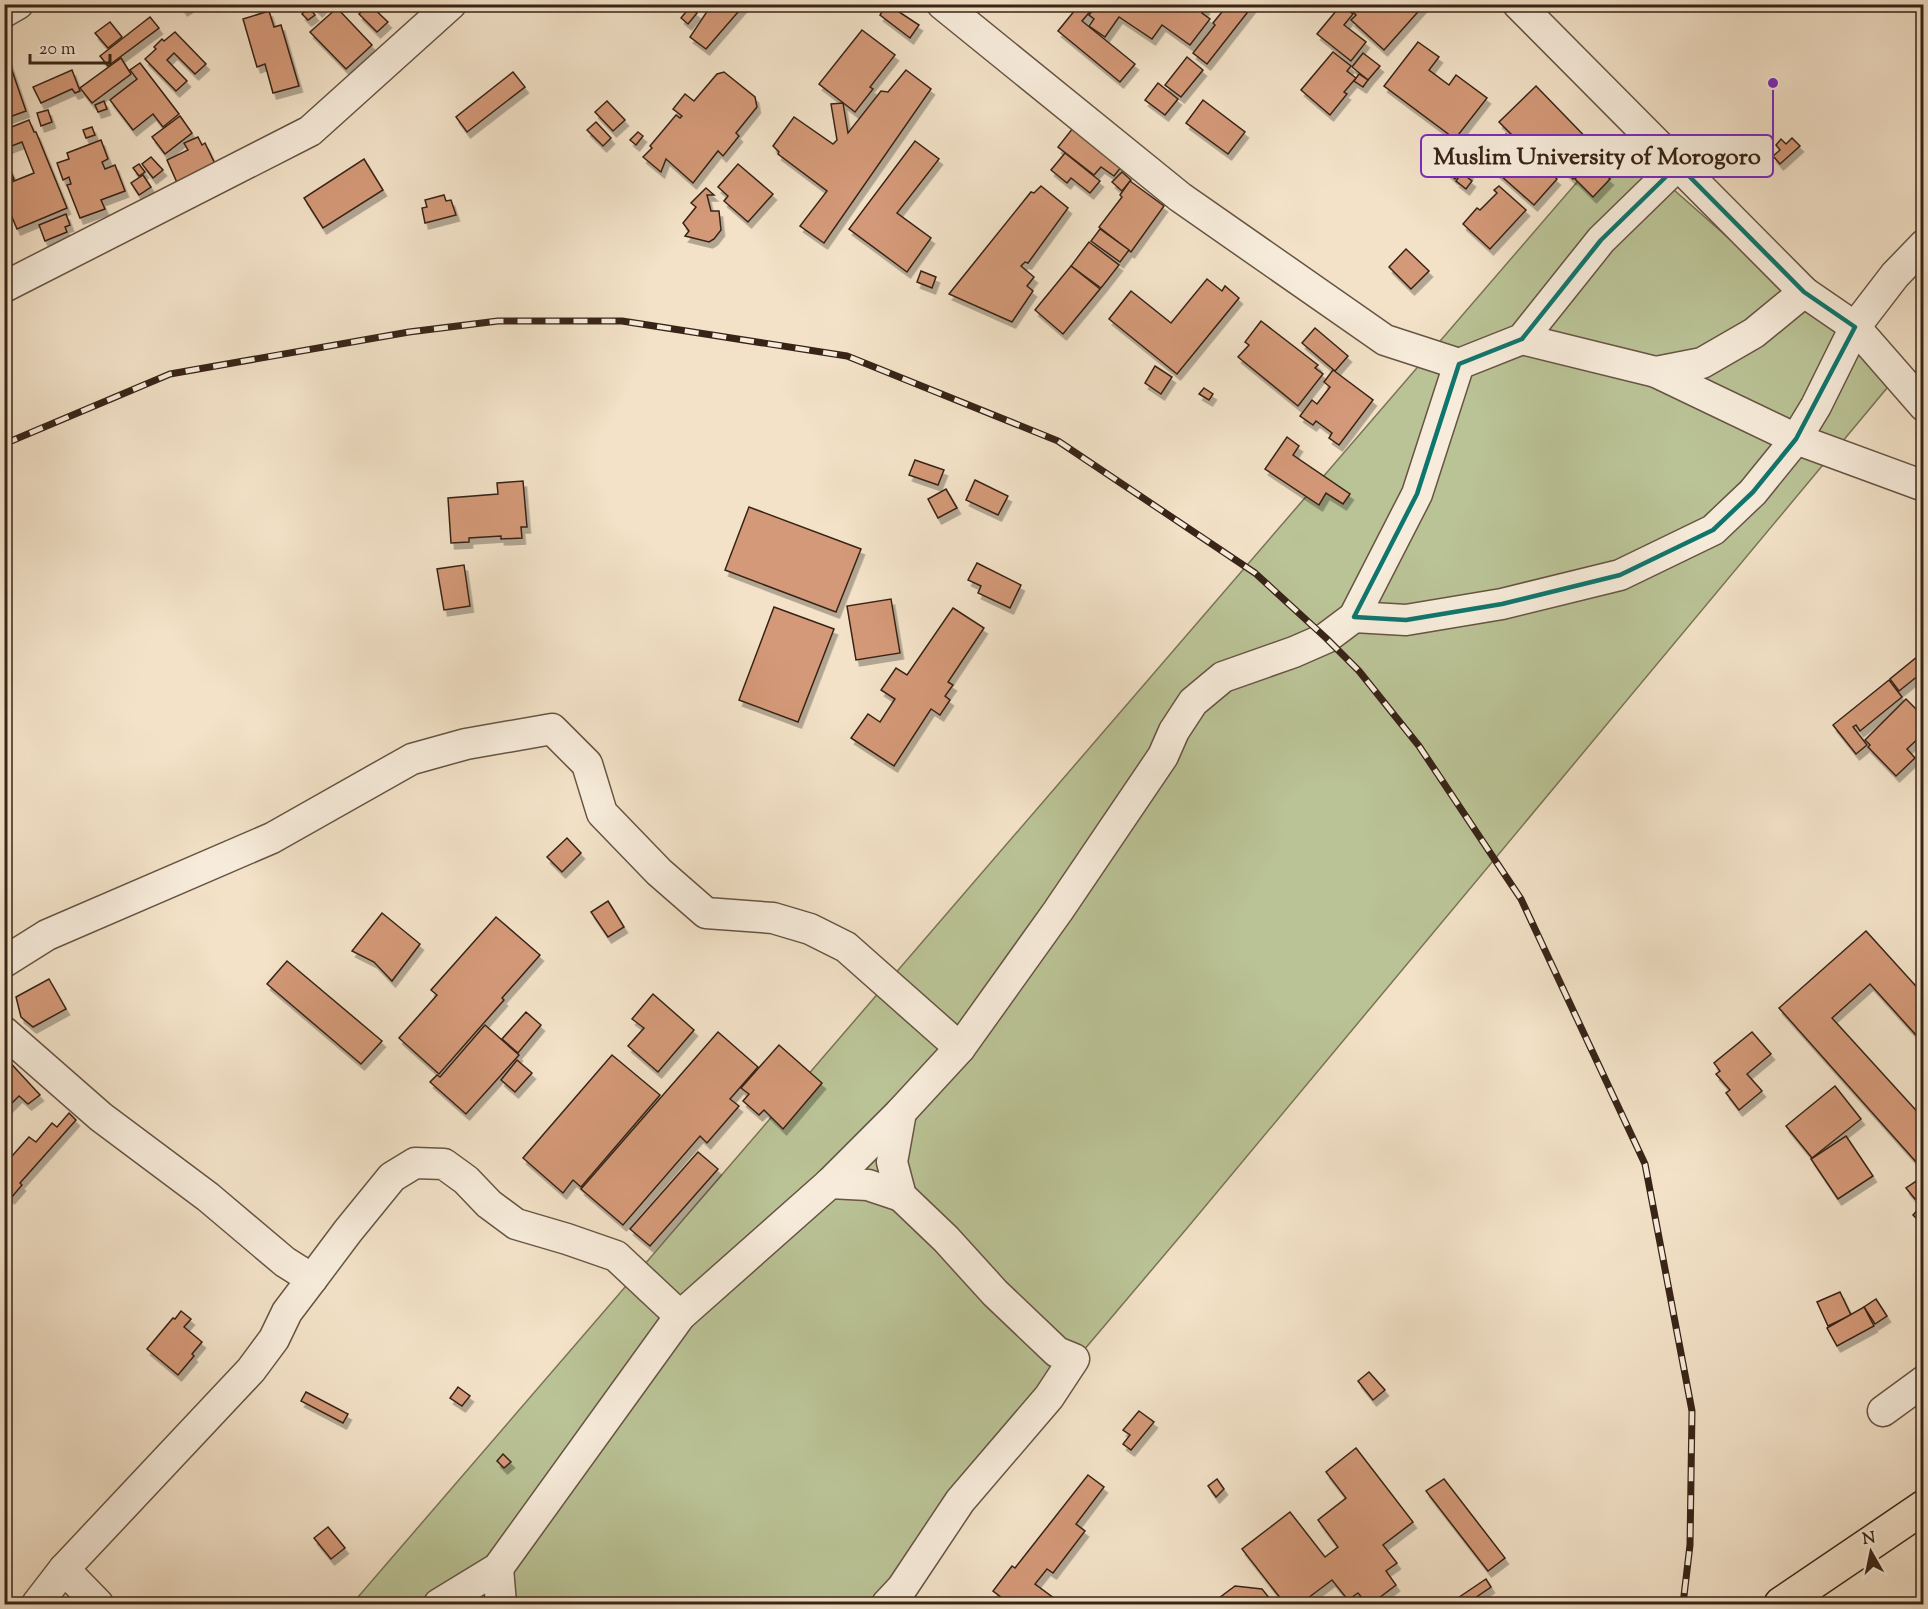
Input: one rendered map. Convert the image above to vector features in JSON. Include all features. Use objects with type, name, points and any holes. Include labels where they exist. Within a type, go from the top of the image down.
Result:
[{"type":"highway","points":[[1781,1605],[1923,1507]]},
{"type":"street","points":[[4,12],[18,4]]},
{"type":"street","points":[[4,287],[310,131],[451,4]]},
{"type":"street","points":[[942,4],[1180,197],[1384,340],[1459,364],[1522,339],[1601,240],[1678,165]]},
{"type":"street","points":[[1518,4],[1804,292],[1855,327],[1923,406]]},
{"type":"street","points":[[1354,617],[1406,620],[1502,604],[1620,575],[1713,530],[1753,492],[1796,439],[1816,406],[1855,327],[1894,275],[1923,245]]},
{"type":"street","points":[[1656,372],[1702,363],[1754,333],[1804,292]]},
{"type":"street","points":[[1522,339],[1656,372],[1796,439],[1923,486]]},
{"type":"street","points":[[439,1605],[498,1568],[680,1316],[830,1183],[901,1112],[960,1048],[1058,911],[1156,766],[1192,702],[1223,677],[1326,638],[1354,617],[1417,494],[1459,364]]},
{"type":"street","points":[[4,962],[47,935],[272,838],[412,759],[466,744],[552,729],[587,764],[602,813],[659,872],[706,913],[773,918],[810,929],[846,948],[960,1048]]},
{"type":"street","points":[[4,1032],[101,1117],[208,1197],[278,1257],[312,1279]]},
{"type":"street","points":[[901,1112],[892,1162],[901,1196]]},
{"type":"street","points":[[37,1605],[64,1569],[251,1370],[274,1339],[287,1312],[348,1231],[392,1177],[415,1163],[444,1164],[466,1180],[489,1204],[516,1224],[616,1256],[680,1316]]},
{"type":"street","points":[[830,1183],[868,1185],[901,1196],[946,1239],[1002,1301],[1057,1352],[1074,1359],[1049,1397],[960,1500],[902,1588],[886,1605]]},
{"type":"street","points":[[1883,1411],[1923,1381]]},
{"type":"street","points":[[498,1568],[501,1605]]},
{"type":"street","points":[[64,1569],[98,1605]]},
{"type":"highlighted area","points":[[1678,165],[1804,292],[1855,327],[1796,439],[1753,492],[1713,530],[1620,575],[1502,604],[1406,620],[1354,617],[1417,494],[1459,364],[1522,339],[1601,240]]},
{"type":"green space","points":[[1615,138],[1892,382],[1188,1227],[869,1604],[352,1604]]},
{"type":"building","points":[[180,4],[193,4],[184,10]]},
{"type":"building","points":[[312,4],[325,4],[319,11]]},
{"type":"building","points":[[369,4],[388,22],[377,32],[359,14]]},
{"type":"building","points":[[712,4],[745,4],[706,49],[690,37]]},
{"type":"building","points":[[887,4],[919,25],[910,38],[880,15]]},
{"type":"building","points":[[1080,4],[1091,4],[1094,7],[1082,21],[1135,64],[1120,82],[1058,31]]},
{"type":"building","points":[[1097,4],[1102,8],[1104,6],[1101,4],[1201,4],[1206,8],[1202,13],[1210,19],[1190,45],[1162,25],[1152,39],[1119,17],[1105,37],[1089,26],[1094,19],[1089,15]]},
{"type":"building","points":[[1223,4],[1254,4],[1207,64],[1193,53],[1215,25],[1213,23],[1226,7]]},
{"type":"building","points":[[1355,4],[1425,4],[1384,50],[1351,20],[1356,15],[1350,9]]},
{"type":"building","points":[[1341,5],[1353,14],[1344,25],[1366,42],[1351,61],[1317,34]]},
{"type":"building","points":[[309,7],[315,15],[308,20],[302,14]]},
{"type":"building","points":[[690,7],[697,13],[688,24],[681,18]]},
{"type":"building","points":[[337,8],[372,45],[346,69],[310,32]]},
{"type":"building","points":[[269,11],[274,27],[281,25],[299,86],[273,93],[265,64],[257,67],[243,19]]},
{"type":"building","points":[[150,17],[159,28],[108,66],[100,56]]},
{"type":"building","points":[[110,22],[122,37],[108,48],[95,33]]},
{"type":"building","points":[[862,30],[895,55],[870,87],[873,89],[855,112],[819,84]]},
{"type":"building","points":[[175,32],[206,64],[195,74],[174,53],[167,60],[187,81],[176,91],[145,59],[156,49],[154,47],[162,39],[164,41]]},
{"type":"building","points":[[1418,42],[1439,57],[1429,70],[1449,85],[1456,75],[1487,98],[1455,139],[1384,86]]},
{"type":"building","points":[[1333,52],[1351,66],[1347,71],[1356,78],[1344,92],[1347,94],[1330,115],[1301,90]]},
{"type":"building","points":[[6,53],[26,111],[4,119],[4,54]]},
{"type":"building","points":[[1363,53],[1380,66],[1368,80],[1352,67]]},
{"type":"building","points":[[1187,57],[1203,70],[1181,97],[1165,85]]},
{"type":"building","points":[[121,58],[131,74],[92,103],[80,88]]},
{"type":"building","points":[[140,63],[179,114],[163,127],[153,114],[133,130],[110,100],[137,79],[130,70]]},
{"type":"building","points":[[72,70],[80,91],[75,93],[72,89],[41,103],[33,87]]},
{"type":"building","points":[[906,70],[931,89],[824,243],[800,226],[827,191],[778,154],[779,152],[773,146],[794,117],[833,144],[837,140],[831,104],[843,103],[848,133],[881,91],[888,92]]},
{"type":"building","points":[[513,72],[525,87],[467,132],[456,117]]},
{"type":"building","points":[[724,72],[755,97],[757,107],[736,133],[739,136],[723,156],[718,151],[693,183],[666,159],[661,172],[643,157],[676,115],[680,118],[682,116],[673,109],[685,94],[694,101],[717,74]]},
{"type":"building","points":[[1359,74],[1368,80],[1363,87],[1354,81]]},
{"type":"building","points":[[1158,83],[1178,99],[1165,115],[1145,100]]},
{"type":"building","points":[[1536,86],[1598,150],[1573,179],[1535,141],[1527,150],[1499,122]]},
{"type":"building","points":[[1203,100],[1245,132],[1228,154],[1186,123]]},
{"type":"building","points":[[104,101],[107,109],[98,112],[95,105]]},
{"type":"building","points":[[607,101],[625,120],[613,131],[595,112]]},
{"type":"building","points":[[48,110],[52,122],[41,126],[37,113]]},
{"type":"building","points":[[180,116],[192,133],[165,154],[152,137]]},
{"type":"building","points":[[29,120],[67,208],[17,229],[4,198],[4,185],[34,173],[22,142],[4,149],[4,130]]},
{"type":"building","points":[[596,122],[611,138],[603,146],[587,130]]},
{"type":"building","points":[[92,127],[95,135],[86,138],[83,130]]},
{"type":"building","points":[[1073,128],[1122,166],[1114,176],[1101,167],[1094,175],[1058,147]]},
{"type":"building","points":[[638,132],[643,136],[636,145],[630,140]]},
{"type":"building","points":[[1506,134],[1557,179],[1534,205],[1483,160]]},
{"type":"building","points":[[198,137],[202,145],[205,143],[217,168],[179,187],[167,160],[188,150],[184,143]]},
{"type":"building","points":[[1792,138],[1800,146],[1780,164],[1773,156],[1780,150],[1776,145],[1781,139],[1786,144]]},
{"type":"building","points":[[101,140],[108,159],[102,162],[105,169],[115,165],[125,191],[101,200],[105,209],[80,218],[67,185],[71,184],[69,177],[63,180],[57,163],[69,159],[67,153]]},
{"type":"building","points":[[915,141],[939,159],[897,213],[931,238],[907,272],[849,229]]},
{"type":"building","points":[[1602,152],[1615,164],[1605,175],[1610,179],[1593,197],[1575,179]]},
{"type":"building","points":[[1065,153],[1100,181],[1090,193],[1071,178],[1067,183],[1051,170]]},
{"type":"building","points":[[4,156],[14,179],[4,183]]},
{"type":"building","points":[[151,157],[163,170],[153,178],[142,164]]},
{"type":"building","points":[[364,159],[383,190],[323,228],[304,198]]},
{"type":"building","points":[[1453,162],[1463,170],[1455,179],[1446,171]]},
{"type":"building","points":[[139,164],[145,172],[139,176],[133,168]]},
{"type":"building","points":[[738,164],[773,194],[748,222],[724,201],[728,196],[718,187]]},
{"type":"building","points":[[1465,168],[1470,172],[1467,177],[1472,181],[1466,189],[1456,181]]},
{"type":"building","points":[[1122,172],[1131,180],[1122,191],[1112,182]]},
{"type":"building","points":[[143,175],[151,187],[139,195],[131,183]]},
{"type":"building","points":[[1130,181],[1164,206],[1131,252],[1099,227],[1122,197],[1120,195]]},
{"type":"building","points":[[1041,186],[1068,208],[1028,263],[1025,262],[1021,266],[1034,277],[1027,286],[1033,291],[1012,322],[949,294],[1031,192],[1034,193]]},
{"type":"building","points":[[1499,186],[1526,210],[1490,249],[1463,224],[1477,208],[1480,210],[1497,193],[1494,190]]},
{"type":"building","points":[[706,188],[714,195],[707,195],[711,211],[719,211],[721,230],[709,242],[685,236],[689,231],[683,223],[696,207],[691,203]]},
{"type":"building","points":[[444,195],[446,201],[451,200],[456,215],[425,223],[422,208],[427,207],[425,200]]},
{"type":"building","points":[[66,214],[70,225],[65,227],[67,232],[45,241],[39,225]]},
{"type":"building","points":[[1100,229],[1129,250],[1120,262],[1091,241]]},
{"type":"building","points":[[1089,242],[1119,265],[1101,288],[1071,266]]},
{"type":"building","points":[[1406,249],[1429,271],[1411,289],[1389,267]]},
{"type":"building","points":[[1071,266],[1100,289],[1063,334],[1035,310]]},
{"type":"building","points":[[921,271],[936,277],[932,288],[917,282]]},
{"type":"building","points":[[1207,279],[1222,291],[1225,286],[1239,298],[1177,374],[1109,319],[1131,291],[1171,323]]},
{"type":"building","points":[[1261,321],[1318,365],[1315,368],[1323,374],[1298,406],[1238,357],[1249,345],[1245,342]]},
{"type":"building","points":[[1315,328],[1348,356],[1335,371],[1302,343]]},
{"type":"building","points":[[1155,366],[1172,377],[1161,394],[1145,383]]},
{"type":"building","points":[[1333,370],[1373,400],[1339,445],[1329,438],[1332,433],[1316,421],[1313,425],[1300,416],[1312,400],[1317,404],[1330,387],[1324,382]]},
{"type":"building","points":[[1204,388],[1213,394],[1209,400],[1199,394]]},
{"type":"building","points":[[1287,437],[1299,446],[1293,455],[1350,494],[1343,504],[1326,493],[1319,505],[1265,469]]},
{"type":"building","points":[[915,460],[944,470],[938,485],[909,475]]},
{"type":"building","points":[[975,480],[1008,496],[998,515],[966,500]]},
{"type":"building","points":[[523,481],[527,527],[521,527],[522,538],[501,539],[501,536],[469,538],[469,542],[451,543],[448,498],[498,494],[497,483]]},
{"type":"building","points":[[946,489],[957,508],[938,518],[928,499]]},
{"type":"building","points":[[749,507],[861,549],[836,612],[725,570]]},
{"type":"building","points":[[977,563],[1021,585],[1010,608],[978,593],[981,586],[968,580]]},
{"type":"building","points":[[464,565],[470,606],[444,610],[437,569]]},
{"type":"building","points":[[891,599],[900,653],[856,660],[847,606]]},
{"type":"building","points":[[774,607],[834,629],[798,722],[739,700]]},
{"type":"building","points":[[953,608],[984,628],[948,682],[953,685],[945,696],[950,700],[940,715],[931,709],[894,766],[851,738],[868,714],[880,722],[895,699],[881,690],[896,668],[907,675]]},
{"type":"building","points":[[1923,652],[1924,671],[1899,691],[1890,679]]},
{"type":"building","points":[[1889,680],[1902,697],[1860,731],[1856,725],[1853,727],[1867,745],[1856,754],[1833,725]]},
{"type":"building","points":[[1906,699],[1924,717],[1924,733],[1907,749],[1915,758],[1896,776],[1868,747],[1870,745],[1865,740]]},
{"type":"building","points":[[567,838],[581,853],[562,872],[547,857]]},
{"type":"building","points":[[608,901],[624,927],[608,937],[591,912]]},
{"type":"building","points":[[382,913],[420,944],[392,981],[374,962],[352,951]]},
{"type":"building","points":[[496,917],[540,955],[439,1074],[399,1038],[437,995],[431,990]]},
{"type":"building","points":[[1866,931],[1924,995],[1924,1044],[1870,984],[1832,1018],[1924,1119],[1924,1157],[1917,1163],[1779,1008]]},
{"type":"building","points":[[287,961],[382,1041],[361,1064],[267,984]]},
{"type":"building","points":[[49,979],[66,1009],[33,1027],[21,1017],[16,997]]},
{"type":"building","points":[[653,994],[694,1030],[658,1072],[628,1046],[644,1028],[632,1019]]},
{"type":"building","points":[[526,1012],[541,1025],[518,1053],[502,1039]]},
{"type":"building","points":[[485,1025],[519,1055],[466,1114],[430,1082],[437,1075],[440,1077]]},
{"type":"building","points":[[718,1032],[758,1067],[730,1099],[739,1106],[707,1143],[700,1136],[623,1225],[581,1189]]},
{"type":"building","points":[[1752,1032],[1771,1054],[1747,1074],[1762,1091],[1739,1110],[1726,1093],[1730,1090],[1716,1074],[1720,1071],[1714,1063]]},
{"type":"building","points":[[779,1045],[822,1083],[783,1129],[764,1110],[759,1115],[743,1101],[749,1094],[741,1088]]},
{"type":"building","points":[[612,1055],[660,1095],[581,1187],[573,1180],[563,1193],[523,1158]]},
{"type":"building","points":[[4,1056],[40,1095],[28,1104],[19,1096],[8,1107],[4,1104]]},
{"type":"building","points":[[517,1060],[532,1073],[515,1092],[501,1080]]},
{"type":"building","points":[[1835,1086],[1861,1119],[1812,1158],[1786,1126]]},
{"type":"building","points":[[69,1113],[76,1120],[20,1183],[22,1185],[11,1198],[4,1192],[4,1165],[29,1137],[36,1142],[52,1123],[57,1127]]},
{"type":"building","points":[[1846,1136],[1873,1176],[1838,1199],[1811,1159]]},
{"type":"building","points":[[698,1152],[718,1169],[650,1246],[630,1229]]},
{"type":"building","points":[[1924,1176],[1924,1194],[1915,1199],[1906,1188]]},
{"type":"building","points":[[1924,1203],[1924,1226],[1913,1215]]},
{"type":"building","points":[[1840,1292],[1851,1315],[1828,1326],[1817,1302]]},
{"type":"building","points":[[1876,1299],[1887,1316],[1875,1324],[1864,1307]]},
{"type":"building","points":[[1864,1307],[1874,1326],[1837,1346],[1827,1328]]},
{"type":"building","points":[[181,1311],[191,1319],[184,1327],[202,1342],[178,1375],[147,1349]]},
{"type":"building","points":[[1369,1372],[1385,1390],[1373,1400],[1358,1381]]},
{"type":"building","points":[[458,1387],[470,1396],[462,1406],[450,1398]]},
{"type":"building","points":[[306,1392],[348,1414],[343,1423],[301,1401]]},
{"type":"building","points":[[1139,1411],[1154,1422],[1131,1450],[1123,1444],[1130,1435],[1123,1430]]},
{"type":"building","points":[[1356,1448],[1413,1522],[1383,1545],[1397,1563],[1386,1571],[1396,1585],[1371,1604],[1367,1604],[1358,1593],[1348,1600],[1332,1580],[1300,1604],[1285,1604],[1242,1549],[1290,1512],[1325,1557],[1338,1547],[1318,1520],[1346,1498],[1326,1472]]},
{"type":"building","points":[[503,1454],[511,1462],[504,1468],[497,1461]]},
{"type":"building","points":[[1088,1475],[1104,1487],[1076,1524],[1085,1531],[1053,1573],[1047,1569],[1035,1584],[1062,1604],[1010,1604],[993,1591],[1012,1566],[1015,1568]]},
{"type":"building","points":[[1217,1479],[1224,1489],[1216,1497],[1208,1486]]},
{"type":"building","points":[[1444,1479],[1505,1558],[1488,1571],[1426,1491]]},
{"type":"building","points":[[328,1527],[345,1548],[331,1559],[314,1538]]},
{"type":"building","points":[[1486,1579],[1491,1587],[1466,1604],[1449,1604]]},
{"type":"building","points":[[1235,1586],[1262,1589],[1274,1604],[1211,1604]]},
{"type":"building","points":[[990,1598],[999,1604],[985,1604]]},
{"type":"railway","points":[[4,444],[170,374],[409,332],[498,321],[622,321],[847,356],[1058,441],[1255,573],[1359,671],[1419,746],[1521,899],[1645,1164],[1692,1411],[1690,1545],[1683,1604]]},
{"type":"place","name":"Muslim University of Morogoro","points":[[1773,83]]}]
